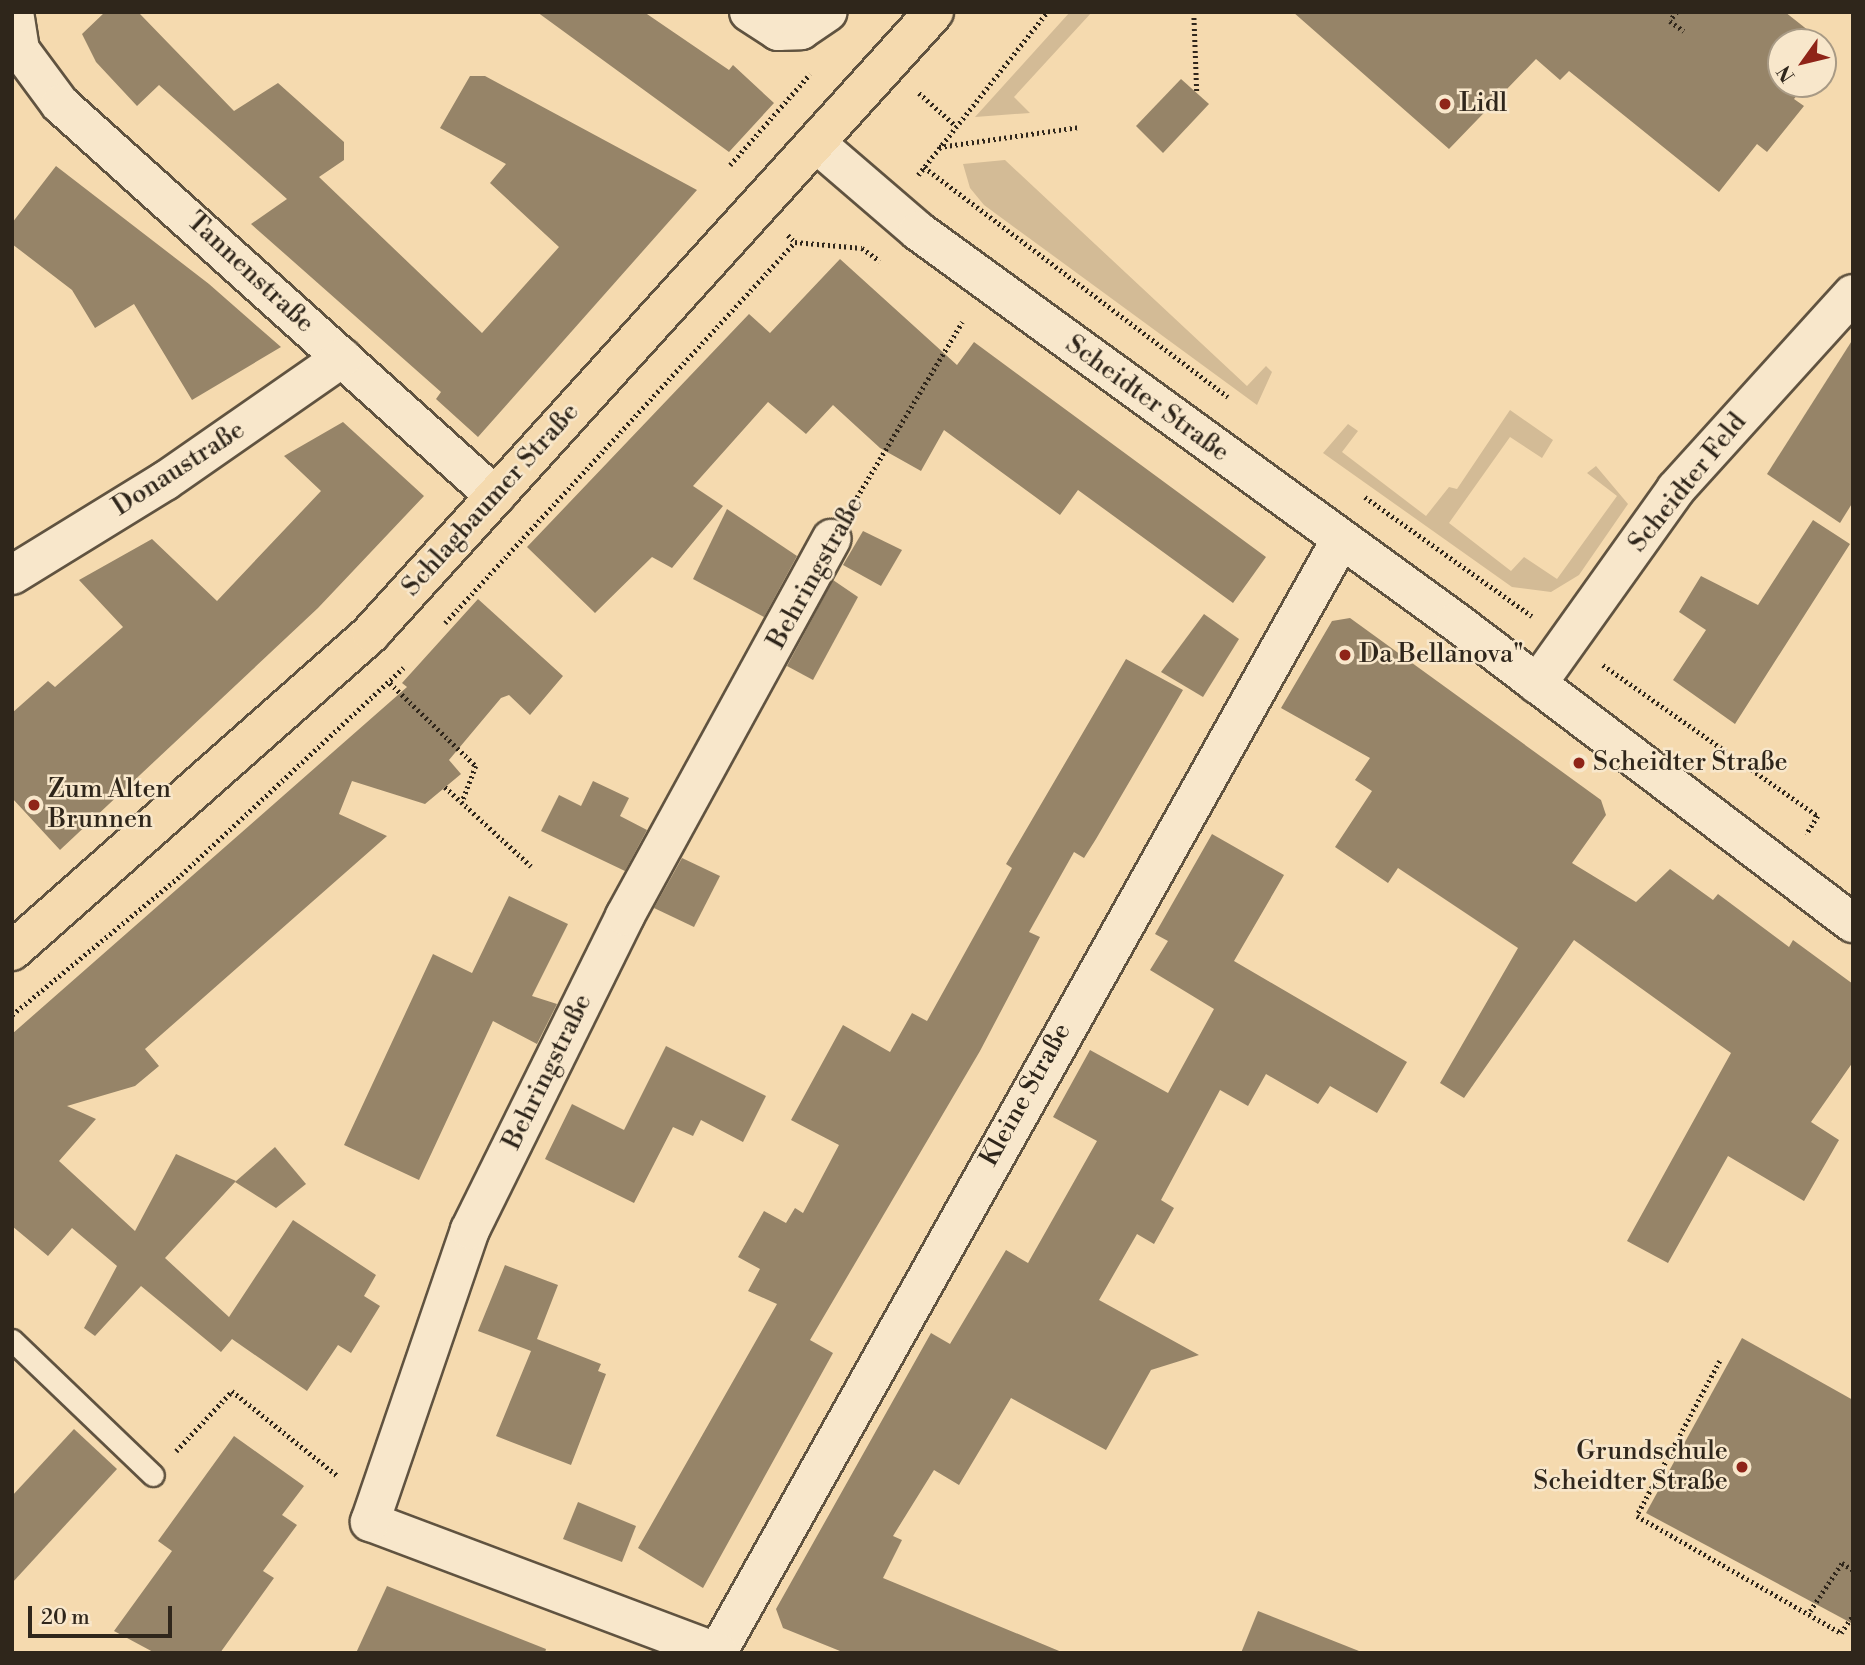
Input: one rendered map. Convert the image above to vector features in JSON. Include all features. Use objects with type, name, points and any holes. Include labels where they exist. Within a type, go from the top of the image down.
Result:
[{"type":"main road","name":"Schlagbaumer Straße","points":[[12,951],[305,698],[495,496],[934,12]]},
{"type":"street","points":[[14,12],[16,51]]},
{"type":"street","points":[[749,12],[778,31],[801,30],[828,12]]},
{"type":"street","name":"Tannenstraße","points":[[16,51],[60,104],[495,496]]},
{"type":"street","name":"Scheidter Straße","points":[[817,144],[918,231],[1536,684],[1853,923]]},
{"type":"street","name":"Scheidter Feld","points":[[1536,684],[1676,489],[1853,294]]},
{"type":"street","name":"Donaustraße","points":[[12,575],[165,481],[342,358]]},
{"type":"street","name":"Behringstraße","points":[[718,1652],[370,1522],[377,1495],[470,1230],[625,916],[831,539]]},
{"type":"street","name":"Kleine Straße","points":[[718,1652],[1340,541]]},
{"type":"lane","points":[[12,1340],[153,1475]]},
{"type":"path","points":[[1047,12],[924,167],[1235,402]]},
{"type":"path","points":[[1194,12],[1197,93]]},
{"type":"path","points":[[1677,12],[1670,21],[1684,31]]},
{"type":"path","points":[[939,147],[1079,127]]},
{"type":"path","name":"Behringstraße","points":[[831,539],[962,322]]},
{"type":"path","points":[[1358,492],[1818,816],[1799,846]]},
{"type":"path","points":[[390,683],[476,766],[462,802]]},
{"type":"path","points":[[444,787],[531,866]]},
{"type":"path","points":[[1720,1361],[1637,1516],[1810,1611],[1841,1633],[1853,1615]]},
{"type":"path","points":[[153,1475],[232,1391],[349,1486],[377,1495]]},
{"type":"path","points":[[1810,1611],[1843,1563],[1853,1570]]},
{"type":"shaded area","points":[[1070,12],[1092,12],[1014,97],[1030,113],[975,117]]},
{"type":"shaded area","points":[[1005,160],[1247,386],[1266,366],[1272,372],[1257,405],[984,205],[970,188],[963,164]]},
{"type":"shaded area","points":[[1510,410],[1553,440],[1542,458],[1510,437],[1449,523],[1511,571],[1524,557],[1557,579],[1617,496],[1587,473],[1596,466],[1628,504],[1579,575],[1551,592],[1512,587],[1323,453],[1348,424],[1358,431],[1342,452],[1426,516],[1449,487],[1457,489]]},
{"type":"building","points":[[105,12],[140,14],[234,111],[278,83],[344,142],[344,160],[319,177],[482,333],[559,247],[490,183],[506,164],[440,128],[470,76],[485,76],[697,190],[478,437],[436,399],[441,392],[251,224],[287,199],[159,85],[137,106],[96,62],[82,34]]},
{"type":"building","points":[[537,12],[644,12],[729,70],[733,65],[774,103],[729,152]]},
{"type":"building","points":[[1293,12],[1785,12],[1805,28],[1767,28],[1767,98],[1795,98],[1804,106],[1767,152],[1757,144],[1719,192],[1569,71],[1560,80],[1536,59],[1449,149]]},
{"type":"building","points":[[1181,79],[1209,104],[1163,153],[1136,126]]},
{"type":"building","points":[[56,166],[209,284],[281,347],[192,400],[134,304],[95,328],[72,290],[12,244],[12,223]]},
{"type":"building","points":[[840,259],[957,365],[974,342],[1266,557],[1233,603],[1078,490],[1060,515],[944,430],[921,471],[880,448],[833,405],[806,434],[768,402],[693,486],[723,506],[672,568],[652,557],[595,613],[527,547],[749,314],[770,333]]},
{"type":"building","points":[[1853,339],[1853,502],[1840,523],[1767,474]]},
{"type":"building","points":[[343,422],[424,496],[318,608],[60,850],[12,798],[12,713],[48,681],[55,687],[123,627],[79,580],[152,539],[217,601],[321,491],[284,456]]},
{"type":"building","points":[[727,509],[797,556],[764,617],[693,579]]},
{"type":"building","points":[[1813,520],[1850,544],[1735,724],[1673,680],[1706,630],[1679,612],[1701,576],[1758,605]]},
{"type":"building","points":[[863,531],[902,550],[881,586],[843,565]]},
{"type":"building","points":[[833,580],[858,597],[813,680],[787,666]]},
{"type":"building","points":[[478,599],[563,676],[530,715],[509,695],[501,698],[449,760],[461,774],[425,804],[352,781],[339,814],[387,836],[145,1049],[159,1066],[135,1086],[67,1106],[96,1119],[59,1161],[135,1231],[176,1154],[236,1181],[165,1258],[229,1317],[293,1220],[376,1275],[364,1296],[380,1306],[351,1353],[338,1345],[307,1391],[232,1339],[221,1352],[141,1286],[95,1336],[84,1328],[117,1266],[72,1228],[48,1256],[12,1226],[12,1034],[407,687],[402,683]]},
{"type":"building","points":[[1204,614],[1239,639],[1203,697],[1161,672]]},
{"type":"building","points":[[1350,618],[1601,800],[1606,815],[1572,863],[1636,902],[1670,869],[1713,900],[1718,894],[1789,947],[1793,940],[1853,984],[1853,1062],[1811,1122],[1839,1140],[1804,1201],[1728,1156],[1668,1263],[1627,1241],[1731,1053],[1574,940],[1464,1098],[1440,1083],[1518,948],[1398,868],[1388,883],[1335,847],[1372,791],[1355,780],[1370,758],[1281,708],[1332,621]]},
{"type":"building","points":[[1126,659],[1183,690],[1084,858],[1074,852],[1029,932],[1040,937],[980,1051],[810,1340],[833,1353],[703,1588],[638,1548],[777,1304],[748,1291],[760,1269],[738,1257],[764,1211],[786,1223],[795,1208],[803,1213],[839,1145],[791,1120],[843,1025],[890,1052],[912,1013],[927,1021],[1012,868],[1006,864]]},
{"type":"building","points":[[593,781],[629,798],[620,816],[647,830],[625,871],[541,831],[559,795],[581,806]]},
{"type":"building","points":[[1212,834],[1284,875],[1234,961],[1407,1062],[1377,1113],[1330,1086],[1318,1104],[1266,1074],[1248,1106],[1220,1090],[1161,1200],[1174,1208],[1154,1244],[1137,1234],[1099,1300],[1199,1355],[1151,1370],[1106,1450],[1011,1398],[959,1485],[934,1470],[893,1536],[902,1540],[883,1578],[1064,1653],[845,1653],[783,1628],[776,1609],[931,1333],[950,1344],[1006,1250],[1028,1263],[1097,1141],[1053,1117],[1090,1050],[1168,1093],[1214,1009],[1150,970],[1168,941],[1155,934]]},
{"type":"building","points":[[682,858],[720,876],[694,927],[654,908]]},
{"type":"building","points":[[509,896],[568,924],[532,996],[557,1004],[537,1044],[493,1021],[419,1180],[344,1145],[433,954],[472,973]]},
{"type":"building","points":[[666,1046],[766,1096],[743,1142],[701,1120],[693,1136],[673,1127],[634,1203],[545,1159],[572,1104],[624,1130]]},
{"type":"building","points":[[275,1147],[306,1184],[276,1208],[235,1182]]},
{"type":"building","points":[[505,1265],[558,1285],[537,1339],[601,1364],[598,1371],[606,1374],[571,1465],[496,1436],[531,1351],[478,1331]]},
{"type":"building","points":[[1742,1338],[1853,1400],[1853,1624],[1646,1513]]},
{"type":"building","points":[[74,1429],[117,1469],[12,1583],[12,1496]]},
{"type":"building","points":[[234,1436],[304,1486],[282,1515],[297,1525],[263,1571],[274,1578],[220,1653],[155,1653],[114,1631],[172,1551],[158,1541]]},
{"type":"building","points":[[578,1502],[636,1526],[622,1562],[563,1539]]},
{"type":"building","points":[[387,1586],[546,1649],[545,1653],[356,1653]]},
{"type":"building","points":[[1258,1611],[1359,1651],[1359,1653],[1241,1653]]},
{"type":"place","name":"Lidl","points":[[1445,104]]},
{"type":"place","name":"Da Bellanova\"","points":[[1345,655]]},
{"type":"place","name":"Scheidter Straße","points":[[1579,763]]},
{"type":"place","name":"Zum Alten Brunnen","points":[[34,805]]},
{"type":"place","name":"Grundschule Scheidter Straße","points":[[1742,1467]]}]
